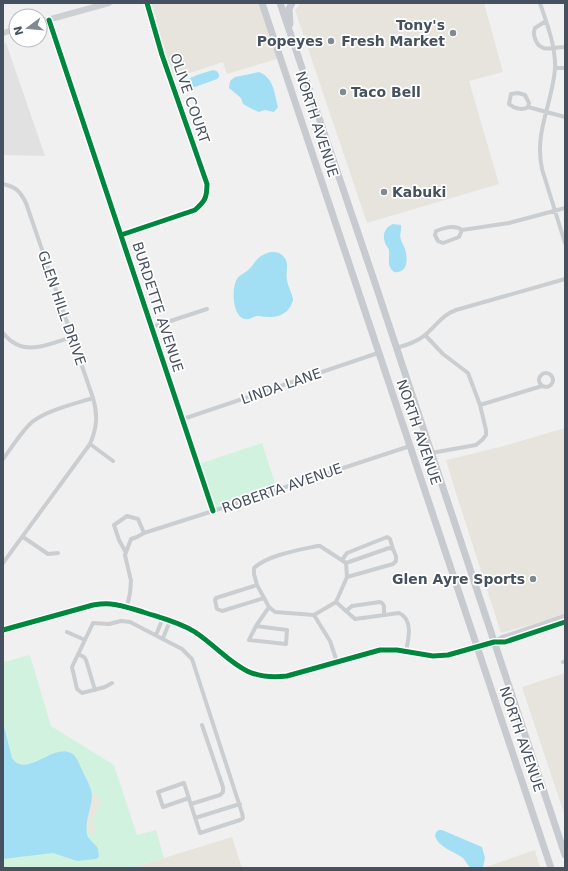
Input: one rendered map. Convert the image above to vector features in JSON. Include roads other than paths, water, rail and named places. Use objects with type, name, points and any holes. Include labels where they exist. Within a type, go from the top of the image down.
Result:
[{"type":"main road","points":[[49,20],[109,3]]},
{"type":"main road","name":"NORTH AVENUE","points":[[262,3],[551,868]]},
{"type":"main road","name":"NORTH AVENUE","points":[[280,3],[432,453],[565,855]]},
{"type":"main road","points":[[292,3],[289,9],[293,42]]},
{"type":"street","name":"OLIVE COURT","points":[[122,235],[195,210],[205,200],[207,194],[207,184],[162,55],[147,3]]},
{"type":"street","points":[[540,3],[553,48],[555,68],[540,136],[540,157],[565,243]]},
{"type":"street","name":"BURDETTE AVENUE","points":[[49,20],[213,511]]},
{"type":"street","points":[[546,20],[535,28],[534,36],[538,45],[542,48],[565,47]]},
{"type":"street","points":[[555,68],[565,68]]},
{"type":"street","points":[[528,107],[530,102],[525,95],[518,93],[511,94],[509,101],[511,106],[523,110],[528,107],[565,117]]},
{"type":"street","name":"GLEN HILL DRIVE","points":[[3,184],[13,187],[22,196],[26,203],[93,398],[97,421],[95,434],[90,444],[3,563]]},
{"type":"street","points":[[462,230],[459,237],[443,243],[438,241],[435,235],[436,231],[454,226],[459,227],[462,230],[509,223],[555,212],[565,208]]},
{"type":"street","points":[[396,348],[412,343],[425,335],[445,316],[456,310],[565,279]]},
{"type":"street","points":[[152,327],[207,309]]},
{"type":"street","points":[[3,333],[14,343],[31,348],[40,347],[72,337]]},
{"type":"street","points":[[425,335],[443,354],[468,373],[480,405],[486,430],[486,435],[481,442],[476,445],[432,453]]},
{"type":"street","name":"LINDA LANE","points":[[183,419],[378,353]]},
{"type":"street","points":[[480,405],[542,386]]},
{"type":"street","points":[[3,459],[27,427],[37,419],[93,398]]},
{"type":"street","points":[[90,444],[113,461]]},
{"type":"street","name":"ROBERTA AVENUE","points":[[125,551],[131,539],[144,533],[410,446]]},
{"type":"street","points":[[127,607],[131,581],[125,558],[125,551],[119,540],[114,525],[127,516],[138,519],[144,533]]},
{"type":"street","points":[[22,537],[48,554],[58,553]]},
{"type":"street","points":[[344,562],[320,546],[290,553],[259,563],[254,568],[254,574],[257,585],[268,606],[275,612],[314,615],[336,602],[347,577],[344,562],[348,553],[387,537],[390,539],[396,556],[396,561],[393,564],[347,577]]},
{"type":"street","points":[[344,562],[389,548],[393,549]]},
{"type":"street","points":[[257,585],[216,598],[217,609],[222,610],[264,598]]},
{"type":"street","points":[[336,602],[355,619],[384,614],[399,613],[404,615],[407,619],[410,632],[406,651]]},
{"type":"street","points":[[346,611],[352,606],[380,602],[384,606],[384,614]]},
{"type":"street","points":[[3,630],[93,605],[109,604],[127,607],[184,626],[193,631],[239,668],[255,675],[273,677],[287,676],[380,650],[390,649],[441,656],[452,654],[494,642],[502,637],[565,616]]},
{"type":"street","points":[[256,626],[287,630],[286,644],[249,640],[256,626],[268,606]]},
{"type":"street","points":[[314,615],[330,641],[337,662]]},
{"type":"street","points":[[156,635],[163,618]]},
{"type":"street","points":[[112,682],[105,687],[95,690],[82,693],[78,691],[72,667],[93,623],[109,624],[124,621],[163,638],[182,649],[192,659],[240,804],[242,818],[240,820],[200,833],[191,804],[189,798],[184,783],[158,792],[163,807],[189,798]]},
{"type":"street","points":[[163,638],[170,621]]},
{"type":"street","points":[[494,642],[505,642],[565,622]]},
{"type":"street","points":[[67,632],[85,640]]},
{"type":"street","points":[[78,654],[86,660],[95,690]]},
{"type":"street","points":[[191,804],[220,795],[223,792],[223,787],[202,725]]},
{"type":"street","points":[[195,818],[240,804]]},
{"type":"water","points":[[213,70],[217,71],[218,73],[219,77],[217,79],[195,87],[186,87],[186,80]]},
{"type":"water","points":[[259,72],[268,78],[273,86],[278,107],[274,112],[265,110],[259,112],[252,109],[243,104],[241,98],[229,88],[230,81],[235,77]]},
{"type":"water","points":[[393,224],[401,225],[400,238],[407,257],[406,265],[402,271],[399,272],[394,272],[390,267],[389,250],[384,240],[386,229]]},
{"type":"water","points":[[270,252],[279,253],[287,262],[287,277],[293,298],[292,303],[284,314],[273,317],[257,316],[249,319],[243,319],[236,310],[234,304],[235,283],[238,277],[246,272],[258,259]]},
{"type":"water","points":[[3,723],[12,758],[18,764],[25,765],[59,752],[67,751],[74,755],[92,794],[87,821],[87,832],[88,837],[98,849],[99,857],[96,859],[77,861],[53,853],[3,859]]},
{"type":"water","points":[[439,830],[482,847],[485,858],[483,867],[471,868],[463,858],[440,844],[435,836],[436,832]]},
{"type":"place","name":"Tony's Fresh Market","points":[[453,33]]},
{"type":"place","name":"Popeyes","points":[[331,41]]},
{"type":"place","name":"Taco Bell","points":[[343,92]]},
{"type":"place","name":"Kabuki","points":[[384,192]]},
{"type":"place","name":"Glen Ayre Sports","points":[[533,579]]}]
